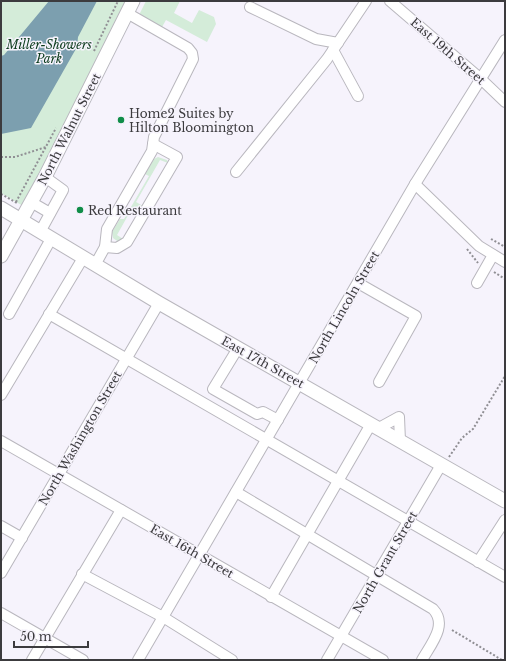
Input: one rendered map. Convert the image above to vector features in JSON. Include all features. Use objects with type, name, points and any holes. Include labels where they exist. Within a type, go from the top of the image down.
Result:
[{"type":"main road","name":"North Walnut Street","points":[[1,256],[22,221],[45,177],[132,1]]},
{"type":"main road","name":"East 17th Street","points":[[1,208],[159,303],[505,501]]},
{"type":"street","points":[[236,172],[336,46],[366,1]]},
{"type":"street","name":"East 19th Street","points":[[390,1],[481,78],[505,102]]},
{"type":"street","points":[[250,7],[316,39],[336,46],[358,96]]},
{"type":"street","points":[[95,265],[105,247],[107,229],[152,151],[154,137],[190,69],[193,60],[192,53],[188,48],[127,13]]},
{"type":"street","name":"North Lincoln Street","points":[[138,660],[415,184],[505,40]]},
{"type":"street","points":[[105,247],[117,248],[127,242],[177,157],[153,144]]},
{"type":"street","points":[[40,232],[63,190],[45,177]]},
{"type":"street","points":[[415,184],[479,246],[505,262]]},
{"type":"street","points":[[31,202],[50,213]]},
{"type":"street","points":[[9,314],[51,239]]},
{"type":"street","points":[[477,283],[493,255]]},
{"type":"street","points":[[1,395],[83,258]]},
{"type":"street","points":[[358,283],[416,316],[379,382]]},
{"type":"street","name":"North Washington Street","points":[[1,573],[159,303]]},
{"type":"street","points":[[49,314],[505,577]]},
{"type":"street","points":[[238,348],[214,389],[256,414],[263,412],[278,420]]},
{"type":"street","points":[[271,597],[338,481],[375,426],[401,414],[400,441]]},
{"type":"street","name":"East 16th Street","points":[[1,441],[383,660]]},
{"type":"street","name":"North Grant Street","points":[[327,660],[342,637],[441,465]]},
{"type":"street","points":[[236,492],[433,609],[439,617],[440,627],[422,660]]},
{"type":"street","points":[[32,660],[121,510]]},
{"type":"street","points":[[478,562],[505,520]]},
{"type":"street","points":[[1,526],[22,538]]},
{"type":"street","points":[[82,574],[163,617],[232,660]]},
{"type":"street","points":[[1,613],[83,660]]},
{"type":"path","points":[[94,51],[118,1]]},
{"type":"path","points":[[16,202],[57,126]]},
{"type":"path","points":[[1,157],[15,157],[46,147]]},
{"type":"path","points":[[491,239],[505,247]]},
{"type":"path","points":[[441,465],[462,438],[473,429],[505,376]]},
{"type":"path","points":[[452,630],[502,660]]},
{"type":"green space","name":"Miller-Showers Park","points":[[1,1],[126,1],[23,206],[1,193]]},
{"type":"green space","points":[[146,1],[180,1],[174,13],[192,23],[199,10],[214,17],[216,24],[207,42],[166,20],[162,27],[139,15]]},
{"type":"green space","points":[[158,157],[167,160],[168,163],[160,160],[136,202],[143,206],[138,214],[131,210],[117,235],[123,239],[120,243],[113,238],[112,232],[120,219],[124,219],[149,176],[145,174],[154,159]]},
{"type":"water","points":[[49,1],[97,1],[78,37],[77,47],[31,128],[1,134],[1,56],[4,55]]},
{"type":"place","name":"Home2 Suites by Hilton Bloomington","points":[[121,120]]},
{"type":"place","name":"Red Restaurant","points":[[80,210]]}]
